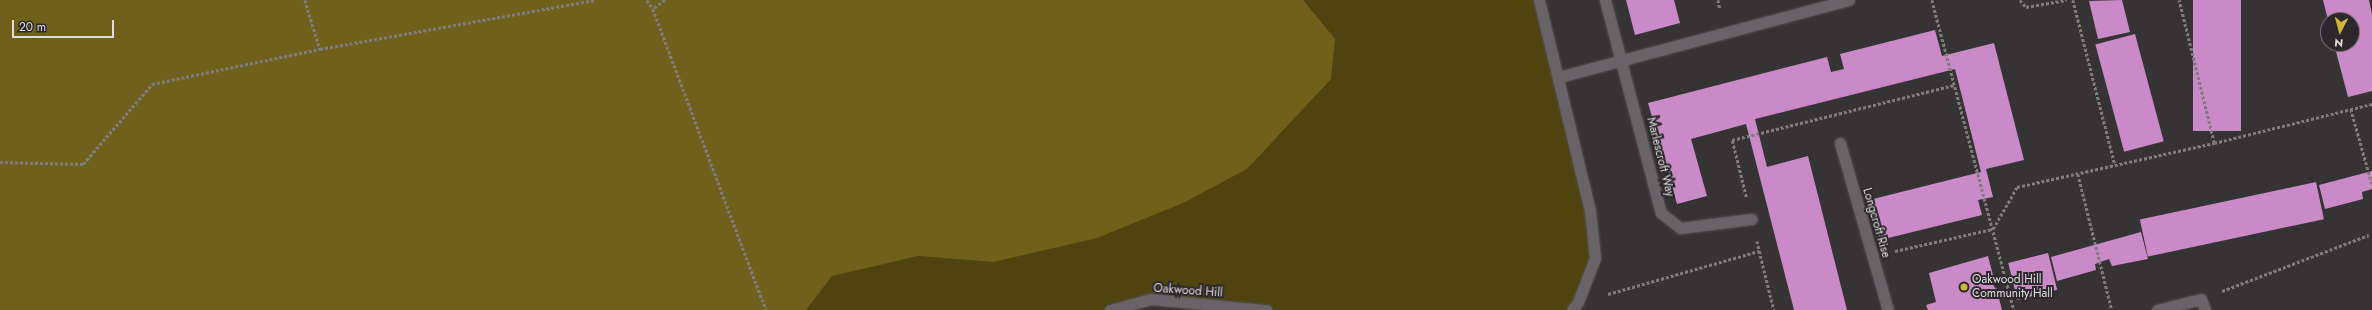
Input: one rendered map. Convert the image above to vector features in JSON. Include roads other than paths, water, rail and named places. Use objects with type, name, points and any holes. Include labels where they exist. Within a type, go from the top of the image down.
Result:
[{"type":"street","points":[[1539,0],[1559,77],[1590,211],[1595,258],[1575,306]]},
{"type":"street","name":"Marlescroft Way","points":[[1605,0],[1623,60],[1661,213],[1680,228],[1752,219]]},
{"type":"street","points":[[1559,77],[1849,0]]},
{"type":"street","name":"Longcroft Rise","points":[[1840,143],[1888,310]]},
{"type":"street","name":"Oakwood Hill","points":[[1110,310],[1151,299],[1266,310]]},
{"type":"street","points":[[2157,310],[2201,299],[2205,310]]},
{"type":"place","name":"Oakwood Hill Community Hall","points":[[1964,287]]}]
